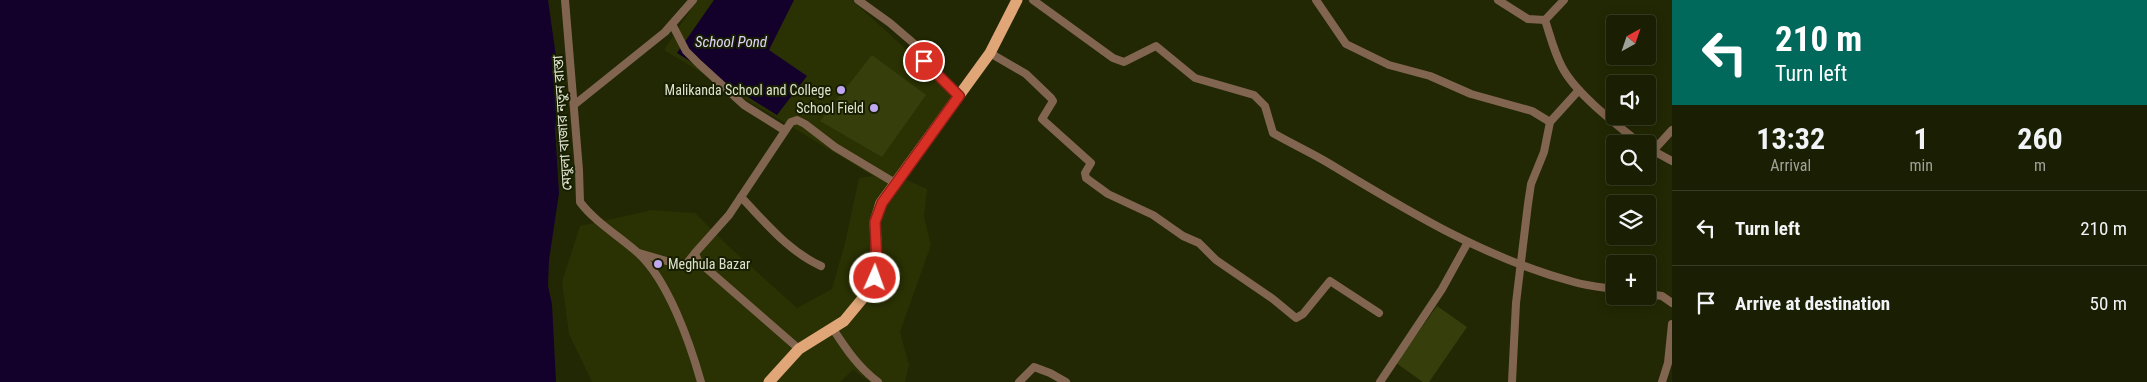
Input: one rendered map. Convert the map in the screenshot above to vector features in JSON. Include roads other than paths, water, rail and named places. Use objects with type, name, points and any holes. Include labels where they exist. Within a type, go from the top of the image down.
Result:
[{"type":"main road","points":[[769,382],[799,349],[844,321],[859,304],[875,278],[877,264],[875,222],[882,203],[990,53],[1017,0]]},
{"type":"street","name":"মেঘুলা বাজার নতুন রাস্তা","points":[[565,0],[580,202],[602,224],[638,252],[654,272],[688,338],[701,382]]},
{"type":"street","points":[[574,105],[665,32],[693,0]]},
{"type":"street","points":[[858,0],[890,23],[918,47],[924,61],[959,96]]},
{"type":"street","points":[[1033,0],[1114,58],[1124,62],[1156,46],[1195,78],[1254,96],[1264,106],[1273,133],[1330,164],[1407,211],[1468,242],[1520,265],[1575,282],[1606,287]]},
{"type":"street","points":[[1498,0],[1528,19],[1545,20],[1564,0]]},
{"type":"street","points":[[1320,1],[1346,44],[1389,65],[1430,76],[1472,94],[1532,111],[1550,122]]},
{"type":"street","points":[[1545,20],[1562,67],[1579,90],[1630,135]]},
{"type":"street","points":[[672,24],[686,51],[698,64],[744,106],[784,130]]},
{"type":"street","points":[[990,53],[1026,74],[1051,98],[1052,105],[1042,119],[1091,163],[1085,173],[1086,178],[1108,194],[1153,216],[1183,236],[1199,243],[1216,260],[1273,299],[1296,318],[1303,314],[1330,281],[1379,313]]},
{"type":"street","points":[[1512,382],[1520,265],[1531,184],[1544,152],[1550,122],[1579,90]]},
{"type":"street","points":[[638,252],[680,265],[687,263],[729,215],[784,130],[791,122],[797,120],[835,147],[895,183]]},
{"type":"street","points":[[1656,145],[1672,130]]},
{"type":"street","points":[[1656,153],[1672,161]]},
{"type":"street","points":[[741,197],[790,247],[804,258],[821,266]]},
{"type":"street","points":[[1380,382],[1442,289],[1468,242]]},
{"type":"street","points":[[695,253],[698,261],[799,349]]},
{"type":"street","points":[[1656,295],[1662,296],[1672,303]]},
{"type":"street","points":[[1662,382],[1668,363],[1672,324]]},
{"type":"street","points":[[833,329],[852,357],[867,374],[878,382]]},
{"type":"street","points":[[1019,382],[1034,367],[1050,372],[1066,382]]},
{"type":"water","points":[[0,0],[548,0],[557,64],[559,95],[555,128],[559,193],[549,260],[548,286],[552,304],[556,382],[0,382]]},
{"type":"water","name":"School Pond","points":[[714,0],[794,0],[769,50],[807,76],[777,115],[677,53]]},
{"type":"place","name":"Malikanda School and College","points":[[841,90]]},
{"type":"place","name":"School Field","points":[[874,108]]},
{"type":"place","name":"Meghula Bazar","points":[[658,264]]}]
